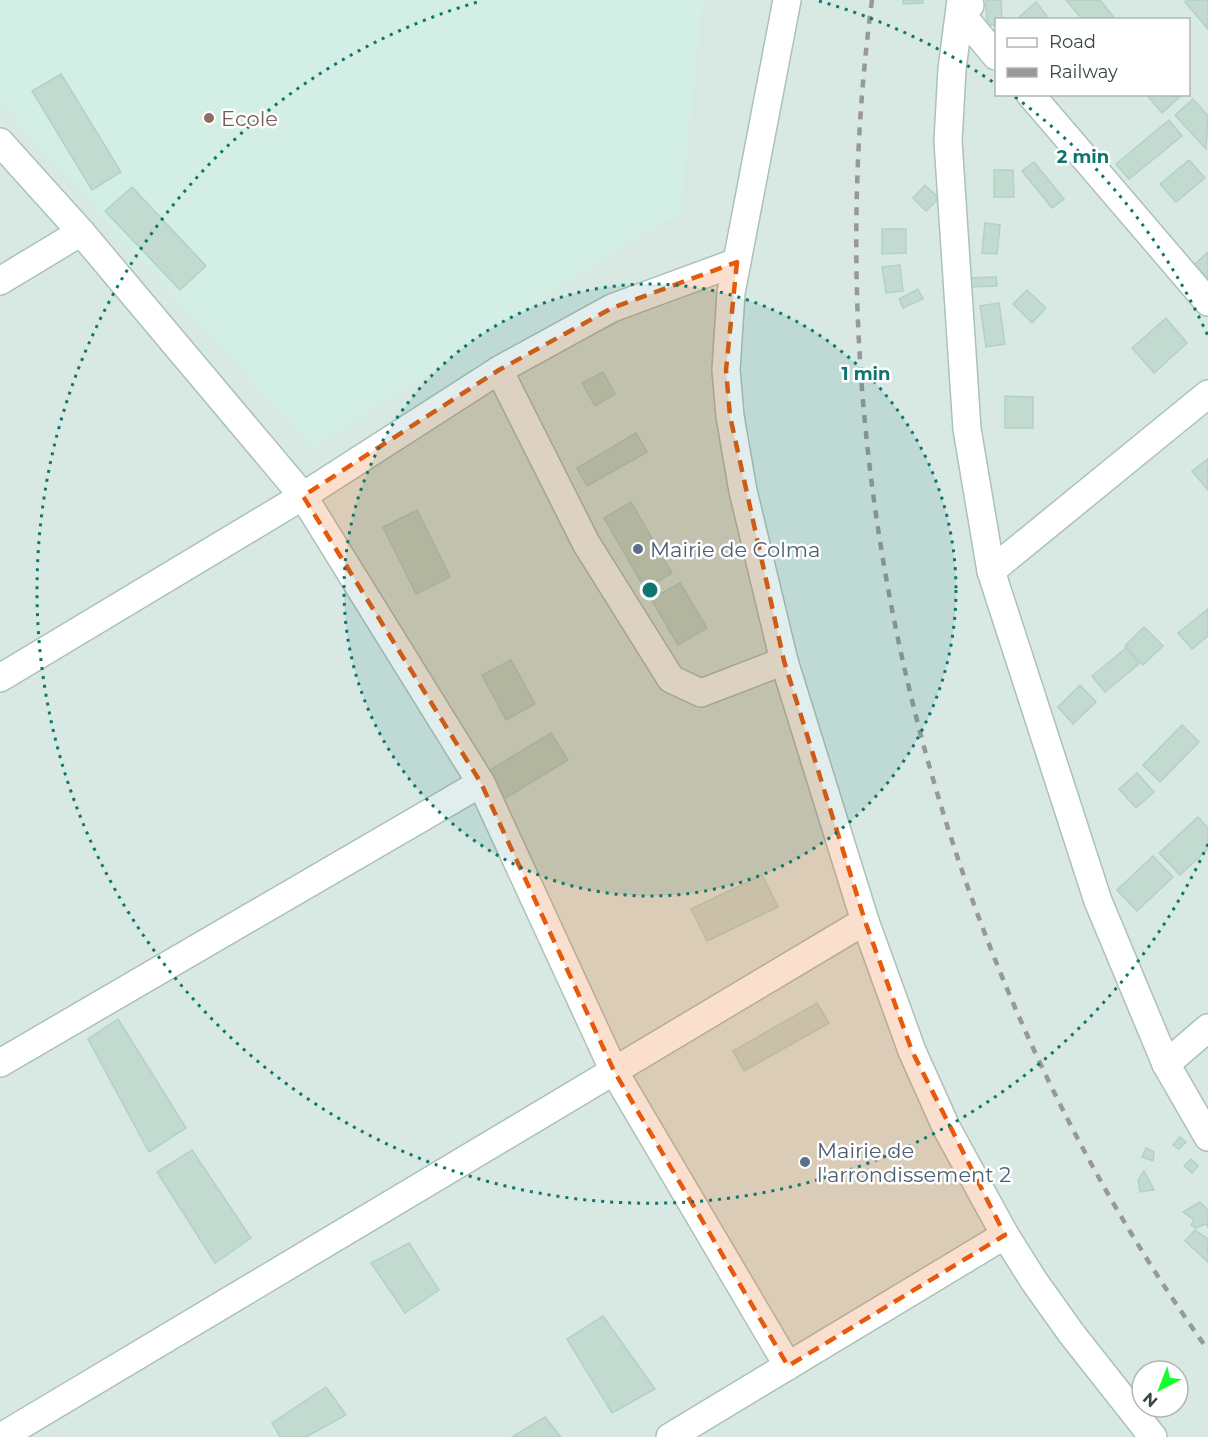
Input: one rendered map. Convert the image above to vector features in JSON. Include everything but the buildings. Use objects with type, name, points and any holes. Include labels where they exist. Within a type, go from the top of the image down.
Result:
[{"type":"street","points":[[787,0],[731,293],[726,370],[730,416],[743,491],[784,661],[865,921],[912,1051],[946,1127],[1005,1235],[1071,1333],[1153,1437]]},
{"type":"street","points":[[965,5],[995,54]]},
{"type":"street","points":[[965,5],[952,69],[948,141],[967,429],[991,571],[1098,901],[1166,1064],[1208,1137]]},
{"type":"street","points":[[1032,96],[1208,302]]},
{"type":"street","points":[[0,142],[81,232],[303,496],[481,783],[614,1071],[788,1366]]},
{"type":"street","points":[[0,281],[81,232]]},
{"type":"street","points":[[0,678],[303,496],[499,370],[612,308],[737,262]]},
{"type":"street","points":[[499,370],[586,543],[671,679],[701,693],[784,661]]},
{"type":"street","points":[[991,571],[1208,394]]},
{"type":"street","points":[[0,1063],[481,783]]},
{"type":"street","points":[[7,1429],[865,921]]},
{"type":"street","points":[[1166,1064],[1208,1028]]},
{"type":"street","points":[[670,1437],[1005,1235]]},
{"type":"highlighted area","points":[[737,262],[726,370],[730,416],[784,661],[865,921],[912,1051],[1005,1235],[788,1366],[614,1071],[481,783],[303,496],[499,370],[612,308]]},
{"type":"shaded area","points":[[0,0],[1208,0],[1208,1437],[0,1437]]},
{"type":"shaded area","points":[[0,0],[703,0],[680,213],[609,256],[313,449],[0,104]]},
{"type":"railway","points":[[872,0],[857,177],[860,355],[879,532],[914,707],[964,878],[1031,1043],[1112,1201],[1208,1350]]},
{"type":"place","name":"Ecole","points":[[209,118]]},
{"type":"place","name":"Mairie de Colma","points":[[638,549]]},
{"type":"place","name":"Mairie de l'arrondissement 2","points":[[805,1162]]}]
